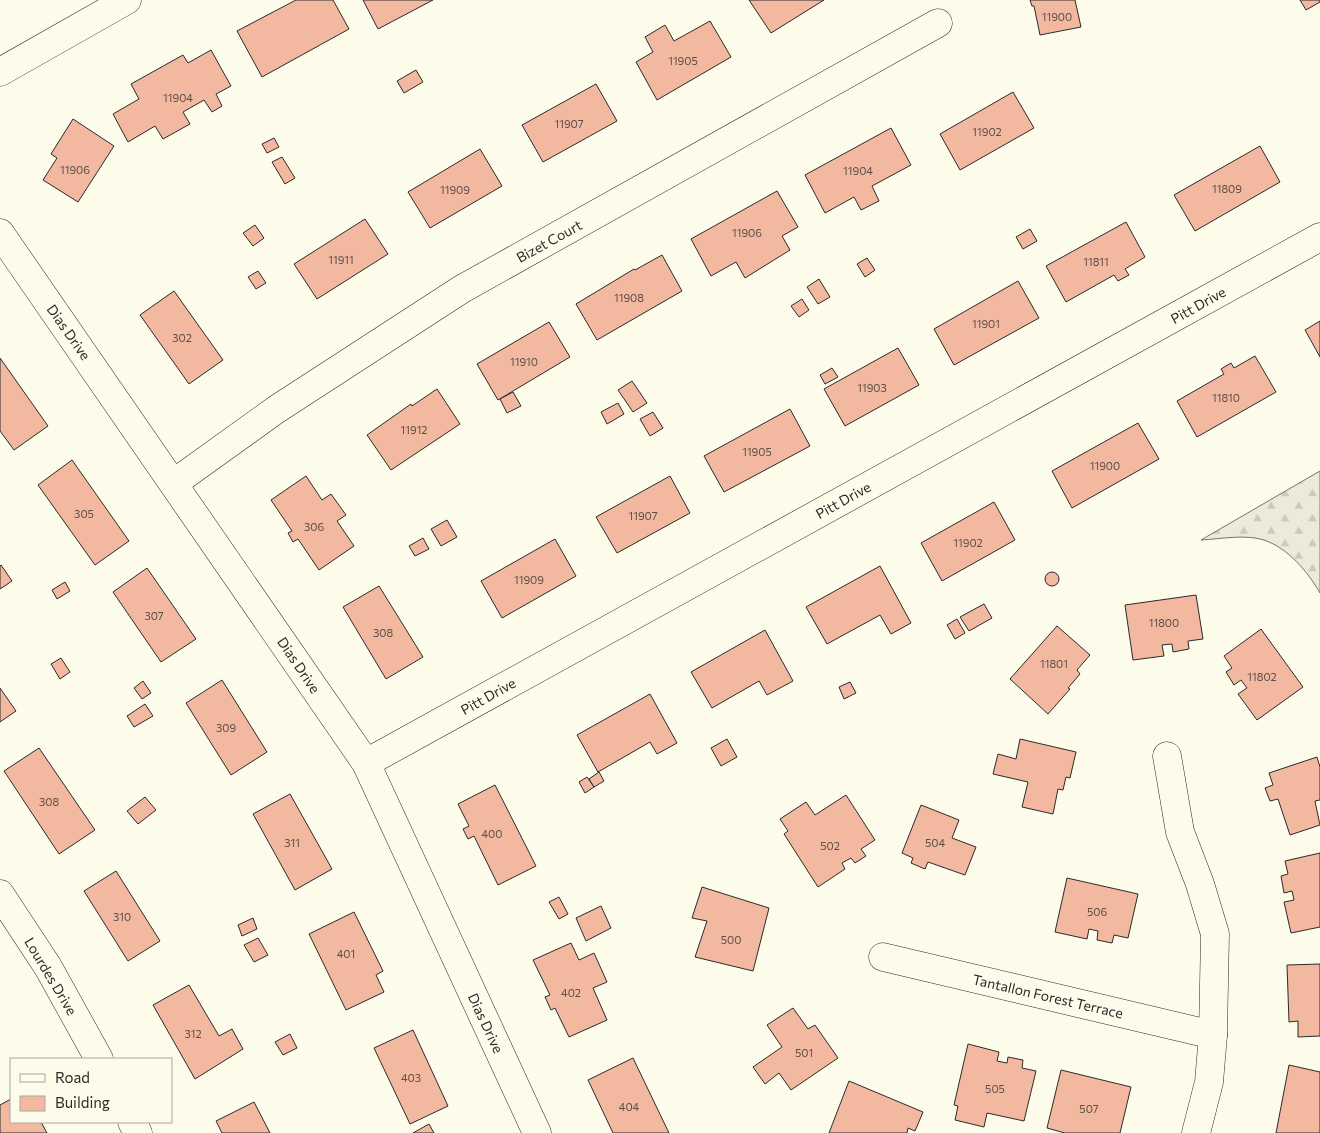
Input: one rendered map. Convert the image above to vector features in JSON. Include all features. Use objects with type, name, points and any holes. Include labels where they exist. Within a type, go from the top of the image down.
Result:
[{"type":"street","points":[[0,72],[127,0]]},
{"type":"street","name":"Bizet Court","points":[[174,483],[277,409],[462,289],[938,23]]},
{"type":"street","name":"Dias Drive","points":[[0,233],[366,764],[537,1133]]},
{"type":"street","name":"Pitt Drive","points":[[366,764],[1320,237]]},
{"type":"street","points":[[1167,756],[1180,832],[1200,884],[1215,934],[1213,1034],[1208,1082],[1196,1133]]},
{"type":"street","name":"Lourdes Drive","points":[[0,894],[48,967],[97,1058]]},
{"type":"street","name":"Tantallon Forest Terrace","points":[[883,957],[1213,1034]]},
{"type":"green space","points":[[1320,471],[1320,593],[1310,577],[1297,562],[1273,544],[1249,537],[1201,540]]},
{"type":"building","points":[[296,0],[333,0],[349,29],[262,77],[237,31]]},
{"type":"building","points":[[363,0],[433,0],[378,29]]},
{"type":"building","points":[[749,0],[824,0],[771,33]]},
{"type":"building","points":[[1030,0],[1075,0],[1081,27],[1040,35],[1034,6],[1032,6]]},
{"type":"building","points":[[1300,0],[1320,0],[1320,2],[1306,10]]},
{"type":"building","points":[[710,21],[731,57],[657,100],[636,62],[653,52],[645,37],[665,25],[674,41]]},
{"type":"building","points":[[211,50],[231,86],[216,94],[222,106],[212,112],[204,100],[183,112],[190,124],[163,139],[155,126],[128,142],[113,114],[139,99],[131,84],[183,55],[188,63]]},
{"type":"building","points":[[416,70],[423,82],[404,93],[397,81]]},
{"type":"building","points":[[596,84],[617,121],[543,162],[522,125]]},
{"type":"building","points":[[1013,92],[1034,128],[960,170],[940,134]]},
{"type":"building","points":[[73,119],[114,146],[78,202],[43,180],[57,158],[51,154]]},
{"type":"building","points":[[891,128],[911,165],[872,186],[879,201],[861,210],[854,197],[825,213],[805,175]]},
{"type":"building","points":[[274,138],[279,147],[267,153],[262,144]]},
{"type":"building","points":[[1260,146],[1280,182],[1195,231],[1174,195]]},
{"type":"building","points":[[480,149],[502,186],[430,228],[408,192]]},
{"type":"building","points":[[282,157],[295,178],[285,184],[272,162]]},
{"type":"building","points":[[777,191],[798,227],[782,236],[790,250],[745,278],[736,262],[711,276],[691,239]]},
{"type":"building","points":[[365,219],[388,254],[317,299],[294,264]]},
{"type":"building","points":[[1126,222],[1145,257],[1125,269],[1129,275],[1118,281],[1114,275],[1066,302],[1046,266]]},
{"type":"building","points":[[255,225],[264,238],[253,246],[243,233]]},
{"type":"building","points":[[1030,229],[1037,241],[1023,249],[1016,237]]},
{"type":"building","points":[[662,255],[682,291],[597,340],[576,304],[634,269]]},
{"type":"building","points":[[867,258],[875,270],[865,277],[857,264]]},
{"type":"building","points":[[258,271],[266,283],[256,289],[248,277]]},
{"type":"building","points":[[819,279],[830,297],[818,304],[807,287]]},
{"type":"building","points":[[1018,281],[1039,318],[954,365],[934,329]]},
{"type":"building","points":[[174,291],[223,360],[189,384],[140,315]]},
{"type":"building","points":[[802,299],[809,310],[799,317],[791,306]]},
{"type":"building","points":[[1320,321],[1320,357],[1305,330]]},
{"type":"building","points":[[549,322],[570,357],[498,400],[477,364]]},
{"type":"building","points":[[898,348],[919,385],[845,426],[824,389]]},
{"type":"building","points":[[1255,356],[1276,392],[1197,437],[1177,401],[1224,374],[1221,369],[1231,363],[1234,368]]},
{"type":"building","points":[[0,358],[48,426],[14,450],[0,431]]},
{"type":"building","points":[[832,368],[838,377],[825,384],[820,375]]},
{"type":"building","points":[[632,381],[647,403],[633,412],[618,390]]},
{"type":"building","points":[[437,389],[460,424],[391,470],[367,435],[411,404],[412,406]]},
{"type":"building","points":[[513,392],[521,406],[507,413],[500,399]]},
{"type":"building","points":[[618,403],[624,414],[607,424],[601,412]]},
{"type":"building","points":[[790,409],[810,446],[724,492],[704,456]]},
{"type":"building","points":[[653,412],[663,428],[650,436],[640,419]]},
{"type":"building","points":[[1138,423],[1159,459],[1072,508],[1052,471]]},
{"type":"building","points":[[72,460],[129,541],[95,565],[38,485]]},
{"type":"building","points":[[306,476],[322,500],[331,494],[346,515],[337,521],[354,546],[319,570],[298,539],[293,542],[288,533],[292,531],[271,500]]},
{"type":"building","points":[[670,476],[690,513],[617,553],[596,517]]},
{"type":"building","points":[[994,502],[1015,540],[942,581],[921,543]]},
{"type":"building","points":[[447,520],[457,537],[441,546],[431,529]]},
{"type":"building","points":[[423,538],[429,549],[415,556],[409,546]]},
{"type":"building","points":[[555,539],[576,576],[502,618],[481,581]]},
{"type":"building","points":[[0,566],[12,581],[0,589]]},
{"type":"building","points":[[880,566],[911,623],[891,634],[880,615],[827,644],[806,607]]},
{"type":"building","points":[[147,568],[196,639],[161,662],[113,592]]},
{"type":"building","points":[[1052,572],[1057,574],[1059,579],[1057,584],[1052,586],[1047,584],[1045,579],[1047,574]]},
{"type":"building","points":[[65,582],[70,591],[57,599],[52,590]]},
{"type":"building","points":[[379,586],[423,657],[386,679],[343,607]]},
{"type":"building","points":[[1196,595],[1203,639],[1188,641],[1189,649],[1173,652],[1172,644],[1162,645],[1164,656],[1133,660],[1125,605]]},
{"type":"building","points":[[984,604],[992,618],[969,631],[960,617]]},
{"type":"building","points":[[957,619],[965,633],[955,639],[947,625]]},
{"type":"building","points":[[1057,626],[1090,655],[1077,670],[1080,674],[1068,688],[1070,689],[1048,714],[1010,679]]},
{"type":"building","points":[[1261,629],[1303,687],[1257,720],[1238,694],[1247,688],[1241,680],[1234,685],[1226,672],[1232,668],[1224,656]]},
{"type":"building","points":[[765,630],[793,681],[767,695],[759,681],[712,708],[691,672]]},
{"type":"building","points":[[61,658],[70,672],[60,679],[51,664]]},
{"type":"building","points":[[222,680],[267,752],[231,775],[186,703]]},
{"type":"building","points":[[143,681],[151,693],[142,699],[134,688]]},
{"type":"building","points":[[850,682],[856,693],[844,699],[839,687]]},
{"type":"building","points":[[0,688],[16,711],[0,722]]},
{"type":"building","points":[[650,694],[677,743],[657,754],[650,742],[598,772],[577,735]]},
{"type":"building","points":[[145,704],[153,716],[134,727],[127,716]]},
{"type":"building","points":[[727,739],[737,757],[721,766],[711,748]]},
{"type":"building","points":[[1020,739],[1076,752],[1070,778],[1066,777],[1063,790],[1058,789],[1053,814],[1022,807],[1028,782],[993,774],[998,754],[1016,759]]},
{"type":"building","points":[[39,748],[95,830],[59,854],[4,771]]},
{"type":"building","points":[[1317,757],[1320,767],[1320,800],[1315,801],[1320,825],[1290,835],[1278,799],[1270,801],[1265,788],[1273,785],[1269,773]]},
{"type":"building","points":[[599,772],[604,781],[594,787],[589,779]]},
{"type":"building","points":[[587,777],[594,787],[585,793],[579,782]]},
{"type":"building","points":[[495,785],[536,866],[498,885],[474,836],[468,839],[463,829],[469,826],[458,804]]},
{"type":"building","points":[[290,794],[332,869],[295,890],[253,814]]},
{"type":"building","points":[[846,795],[875,840],[861,849],[866,856],[855,863],[851,858],[842,863],[845,869],[818,887],[784,834],[788,831],[780,819],[806,802],[815,815]]},
{"type":"building","points":[[145,797],[156,810],[138,824],[127,811]]},
{"type":"building","points":[[921,805],[959,820],[952,838],[976,847],[965,875],[928,862],[925,869],[911,863],[913,858],[902,853]]},
{"type":"building","points":[[1320,853],[1320,927],[1291,933],[1284,902],[1294,900],[1292,891],[1284,893],[1281,876],[1288,874],[1285,861]]},
{"type":"building","points":[[116,871],[160,941],[128,961],[84,891]]},
{"type":"building","points":[[1067,878],[1138,894],[1128,938],[1114,935],[1112,943],[1097,940],[1098,931],[1089,929],[1087,939],[1055,932]]},
{"type":"building","points":[[702,887],[769,908],[753,971],[695,957],[707,921],[692,918]]},
{"type":"building","points":[[559,897],[568,914],[559,919],[549,902]]},
{"type":"building","points":[[601,906],[611,928],[586,941],[576,918]]},
{"type":"building","points":[[354,912],[383,971],[376,975],[384,992],[346,1010],[309,934]]},
{"type":"building","points":[[253,918],[257,929],[242,936],[238,925]]},
{"type":"building","points":[[258,938],[268,955],[254,962],[244,945]]},
{"type":"building","points":[[571,943],[579,960],[594,953],[607,982],[593,988],[607,1020],[569,1037],[555,1008],[551,1010],[545,997],[550,995],[533,960]]},
{"type":"building","points":[[1320,964],[1320,1036],[1298,1037],[1298,1021],[1289,1022],[1287,965]]},
{"type":"building","points":[[189,985],[219,1036],[232,1029],[243,1049],[195,1079],[153,1005]]},
{"type":"building","points":[[793,1008],[808,1029],[815,1025],[838,1058],[791,1090],[779,1073],[765,1084],[753,1067],[782,1047],[767,1025]]},
{"type":"building","points":[[413,1030],[448,1106],[410,1124],[374,1048]]},
{"type":"building","points":[[290,1034],[297,1048],[283,1055],[275,1042]]},
{"type":"building","points":[[968,1044],[999,1052],[997,1061],[1007,1063],[1008,1057],[1023,1060],[1022,1068],[1036,1071],[1024,1121],[987,1113],[984,1127],[955,1120],[958,1106],[954,1105]]},
{"type":"building","points":[[633,1058],[669,1133],[613,1133],[588,1080]]},
{"type":"building","points":[[1289,1065],[1320,1072],[1320,1133],[1276,1133]]},
{"type":"building","points":[[1061,1070],[1131,1087],[1120,1133],[1065,1133],[1047,1128]]},
{"type":"building","points":[[849,1081],[923,1112],[915,1131],[908,1128],[907,1133],[829,1133]]},
{"type":"building","points":[[10,1100],[10,1123],[42,1123],[47,1133],[0,1133],[0,1105]]},
{"type":"building","points":[[254,1102],[270,1133],[222,1133],[216,1121]]},
{"type":"building","points":[[429,1124],[434,1133],[413,1133]]}]
